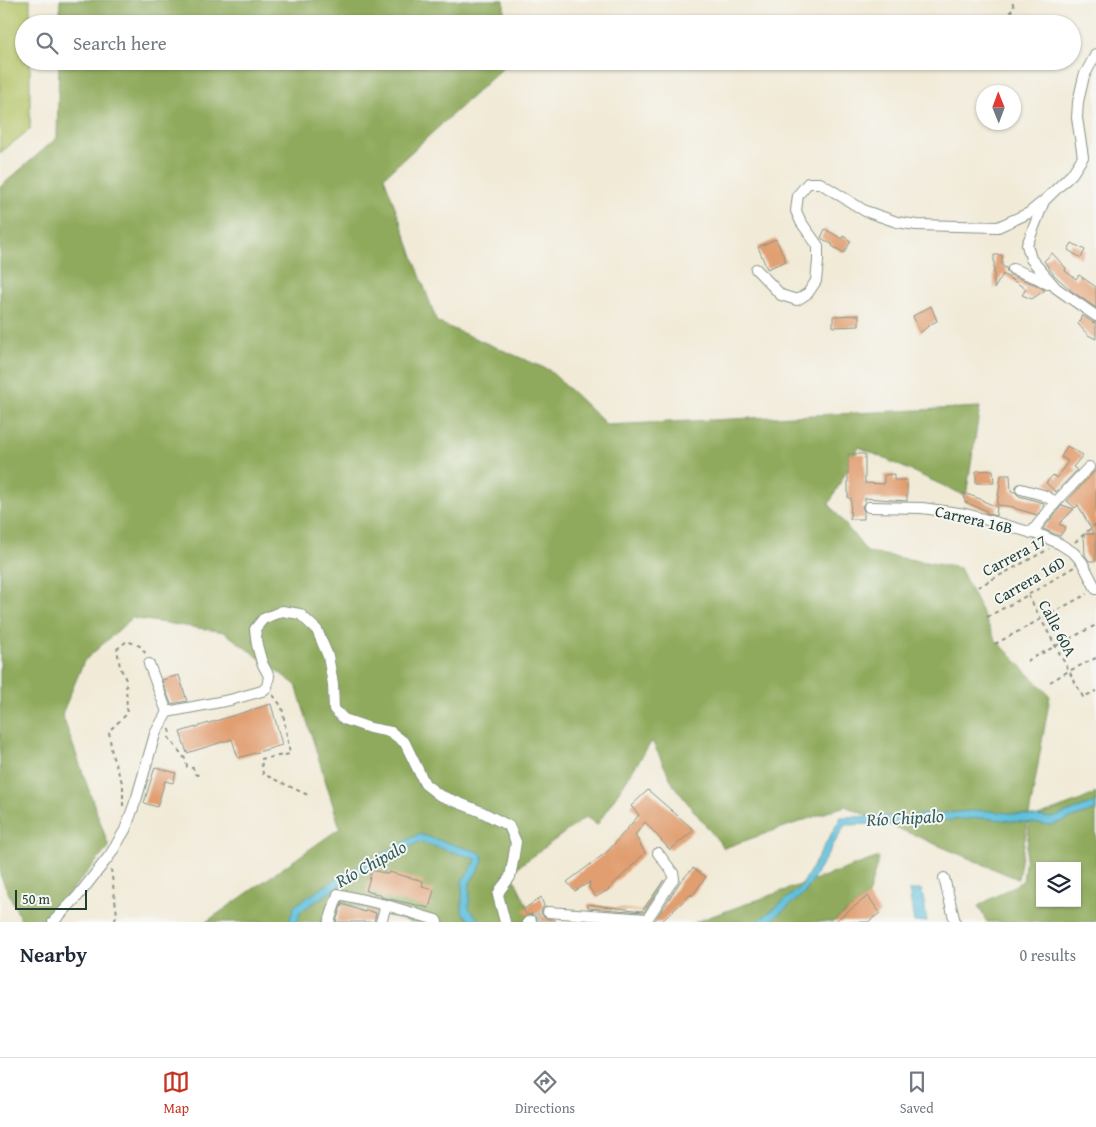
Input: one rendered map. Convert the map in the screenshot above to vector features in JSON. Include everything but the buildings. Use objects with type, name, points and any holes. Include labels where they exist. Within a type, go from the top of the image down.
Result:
[{"type":"street","points":[[756,269],[781,295],[797,300],[808,293],[816,281],[818,246],[801,222],[796,211],[798,195],[808,183],[820,183],[866,211],[898,222],[916,225],[998,228],[1030,212],[1072,174],[1083,157],[1077,118],[1078,102],[1084,76],[1096,54]]},
{"type":"street","points":[[1045,200],[1027,245],[1031,259],[1056,288]]},
{"type":"street","points":[[1013,269],[1056,288],[1096,316]]},
{"type":"street","points":[[1031,533],[1056,502],[1089,467]]},
{"type":"street","points":[[1021,489],[1043,495],[1056,502]]},
{"type":"street","name":"Carrera 16B","points":[[870,507],[922,508],[966,514],[1043,536],[1067,548]]},
{"type":"street","points":[[1067,548],[1082,562],[1092,591]]},
{"type":"street","points":[[167,712],[230,700],[262,691],[267,686],[269,676],[262,663],[255,629],[263,619],[282,611],[300,614],[318,630],[328,656],[334,709],[344,720],[392,732],[405,743],[425,784],[439,795],[482,812],[509,826],[516,842],[513,862],[510,876],[498,895],[505,922]]},
{"type":"street","points":[[53,922],[110,855],[125,830],[137,797],[155,734],[167,712],[149,664]]},
{"type":"street","points":[[548,912],[647,919],[674,878],[673,873],[658,853]]},
{"type":"street","points":[[944,878],[955,922]]},
{"type":"street","points":[[328,922],[338,894],[386,905],[436,921]]},
{"type":"street","points":[[381,922],[386,905]]},
{"type":"path","points":[[1005,15],[1014,9],[1012,0]]},
{"type":"path","name":"Carrera 17","points":[[978,587],[1067,548],[1096,524]]},
{"type":"path","name":"Carrera 16D","points":[[987,617],[1028,595],[1082,562]]},
{"type":"path","points":[[995,644],[1092,591]]},
{"type":"path","name":"Calle 60A","points":[[1028,595],[1083,697],[1096,691]]},
{"type":"path","points":[[1027,661],[1096,625]]},
{"type":"path","points":[[123,810],[123,785],[112,754],[109,731],[127,714],[126,680],[120,667],[117,649],[127,641],[140,646],[145,652],[149,664]]},
{"type":"path","points":[[1050,682],[1096,658]]},
{"type":"path","points":[[267,686],[282,707],[290,754],[261,759],[263,774],[310,796]]},
{"type":"path","points":[[167,712],[171,723],[169,738],[186,760],[187,767],[193,768],[195,774],[201,776]]},
{"type":"path","points":[[110,855],[117,915],[114,922]]},
{"type":"green space","points":[[0,0],[30,0],[30,15],[15,15],[15,70],[30,70],[30,129],[0,153]]},
{"type":"green space","points":[[60,0],[504,0],[504,15],[59,15]]},
{"type":"green space","points":[[59,70],[501,70],[384,177],[437,322],[549,370],[607,425],[980,407],[966,496],[859,447],[829,504],[867,552],[960,568],[995,639],[1050,696],[1018,879],[845,806],[724,848],[674,786],[652,741],[597,825],[586,817],[511,872],[535,922],[412,922],[341,903],[329,922],[206,922],[340,828],[296,685],[224,632],[132,618],[84,661],[62,714],[109,847],[44,922],[22,922],[0,875],[0,187],[57,138]]},
{"type":"green space","points":[[1096,793],[1096,922],[987,922],[978,906],[1023,881],[1030,819]]},
{"type":"green space","points":[[879,857],[868,896],[833,922],[695,922]]},
{"type":"water","name":"Río Chipalo","points":[[1096,802],[1096,810],[1052,825],[982,818],[845,825],[805,893],[769,922],[757,922],[801,887],[841,817],[906,816],[982,810],[1052,818]]},
{"type":"water","name":"Río Chipalo","points":[[419,834],[479,852],[483,856],[483,862],[470,883],[469,908],[481,922],[471,922],[462,912],[462,881],[476,859],[419,842],[344,883],[301,911],[297,922],[289,922],[294,906],[340,876]]},
{"type":"water","points":[[909,890],[922,890],[927,921],[914,922]]},
{"type":"tunnel","points":[[531,921],[548,912]]}]
